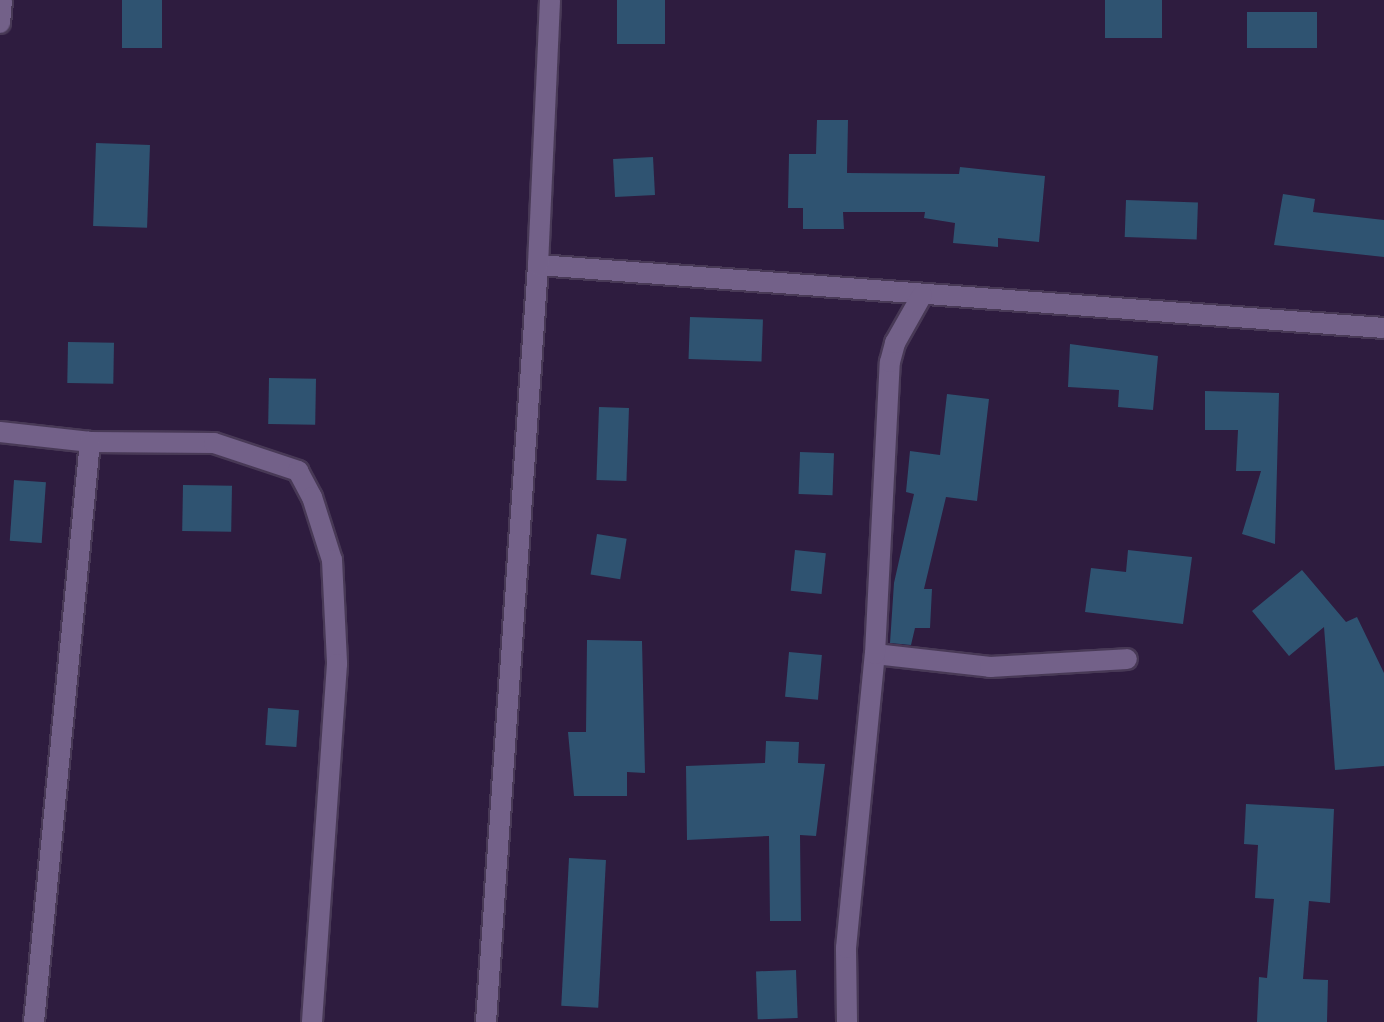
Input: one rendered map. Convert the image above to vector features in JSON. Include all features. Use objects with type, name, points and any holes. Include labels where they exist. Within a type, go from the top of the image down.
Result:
[{"type":"street","points":[[0,23],[2,0]]},
{"type":"street","points":[[486,1022],[538,265],[550,0]]},
{"type":"street","points":[[538,265],[922,295],[1268,316],[1384,328]]},
{"type":"street","points":[[847,1022],[846,948],[875,654],[890,362],[895,343],[922,295]]},
{"type":"street","points":[[0,432],[90,442],[214,443],[298,471],[312,497],[332,560],[337,664],[312,1022]]},
{"type":"street","points":[[34,1022],[90,442]]},
{"type":"street","points":[[875,654],[990,667],[1127,659]]},
{"type":"building","points":[[122,0],[162,0],[162,48],[122,48]]},
{"type":"building","points":[[617,0],[665,0],[665,44],[617,44]]},
{"type":"building","points":[[1105,0],[1162,0],[1162,38],[1105,38]]},
{"type":"building","points":[[1247,12],[1317,12],[1317,48],[1247,48]]},
{"type":"building","points":[[817,120],[848,120],[847,173],[959,174],[960,167],[1045,176],[1039,242],[998,238],[998,247],[953,243],[955,223],[924,218],[925,212],[843,212],[844,229],[803,229],[803,208],[788,208],[789,154],[816,154]]},
{"type":"building","points":[[96,143],[150,145],[147,228],[93,226]]},
{"type":"building","points":[[653,157],[655,195],[615,197],[613,159]]},
{"type":"building","points":[[1283,194],[1315,199],[1313,212],[1384,220],[1384,257],[1274,245]]},
{"type":"building","points":[[1126,200],[1198,203],[1197,239],[1125,237]]},
{"type":"building","points":[[690,317],[763,320],[761,362],[689,359]]},
{"type":"building","points":[[68,342],[114,343],[113,384],[67,383]]},
{"type":"building","points":[[1070,344],[1158,356],[1153,410],[1118,407],[1119,390],[1068,387]]},
{"type":"building","points":[[269,378],[316,379],[315,425],[268,424]]},
{"type":"building","points":[[1205,391],[1279,393],[1275,544],[1242,534],[1261,471],[1236,471],[1238,430],[1205,430]]},
{"type":"building","points":[[947,394],[989,399],[977,501],[946,497],[924,589],[932,589],[930,628],[915,628],[911,645],[890,643],[894,583],[914,494],[906,492],[910,451],[940,455]]},
{"type":"building","points":[[599,407],[629,408],[626,481],[596,480]]},
{"type":"building","points":[[800,452],[834,453],[833,495],[799,494]]},
{"type":"building","points":[[14,480],[46,482],[42,543],[10,541]]},
{"type":"building","points":[[183,485],[232,486],[231,532],[182,531]]},
{"type":"building","points":[[597,534],[627,539],[620,579],[591,574]]},
{"type":"building","points":[[795,550],[826,553],[822,594],[791,591]]},
{"type":"building","points":[[1128,550],[1192,557],[1183,624],[1085,612],[1091,568],[1126,572]]},
{"type":"building","points":[[1302,570],[1346,622],[1357,617],[1384,673],[1384,766],[1335,770],[1324,627],[1289,656],[1252,611]]},
{"type":"building","points":[[587,640],[642,641],[645,773],[627,772],[627,796],[574,796],[568,732],[586,732]]},
{"type":"building","points":[[789,652],[822,655],[818,700],[785,697]]},
{"type":"building","points":[[268,708],[299,710],[296,747],[265,745]]},
{"type":"building","points":[[766,741],[799,742],[798,763],[825,764],[816,836],[800,835],[801,921],[770,921],[769,836],[687,840],[686,766],[765,763]]},
{"type":"building","points":[[1246,804],[1334,809],[1330,903],[1309,901],[1303,979],[1328,980],[1327,1022],[1257,1022],[1259,977],[1267,978],[1274,899],[1255,898],[1258,845],[1244,844]]},
{"type":"building","points":[[569,858],[606,860],[598,1008],[561,1006]]},
{"type":"building","points":[[796,970],[798,1018],[758,1019],[756,971]]}]
